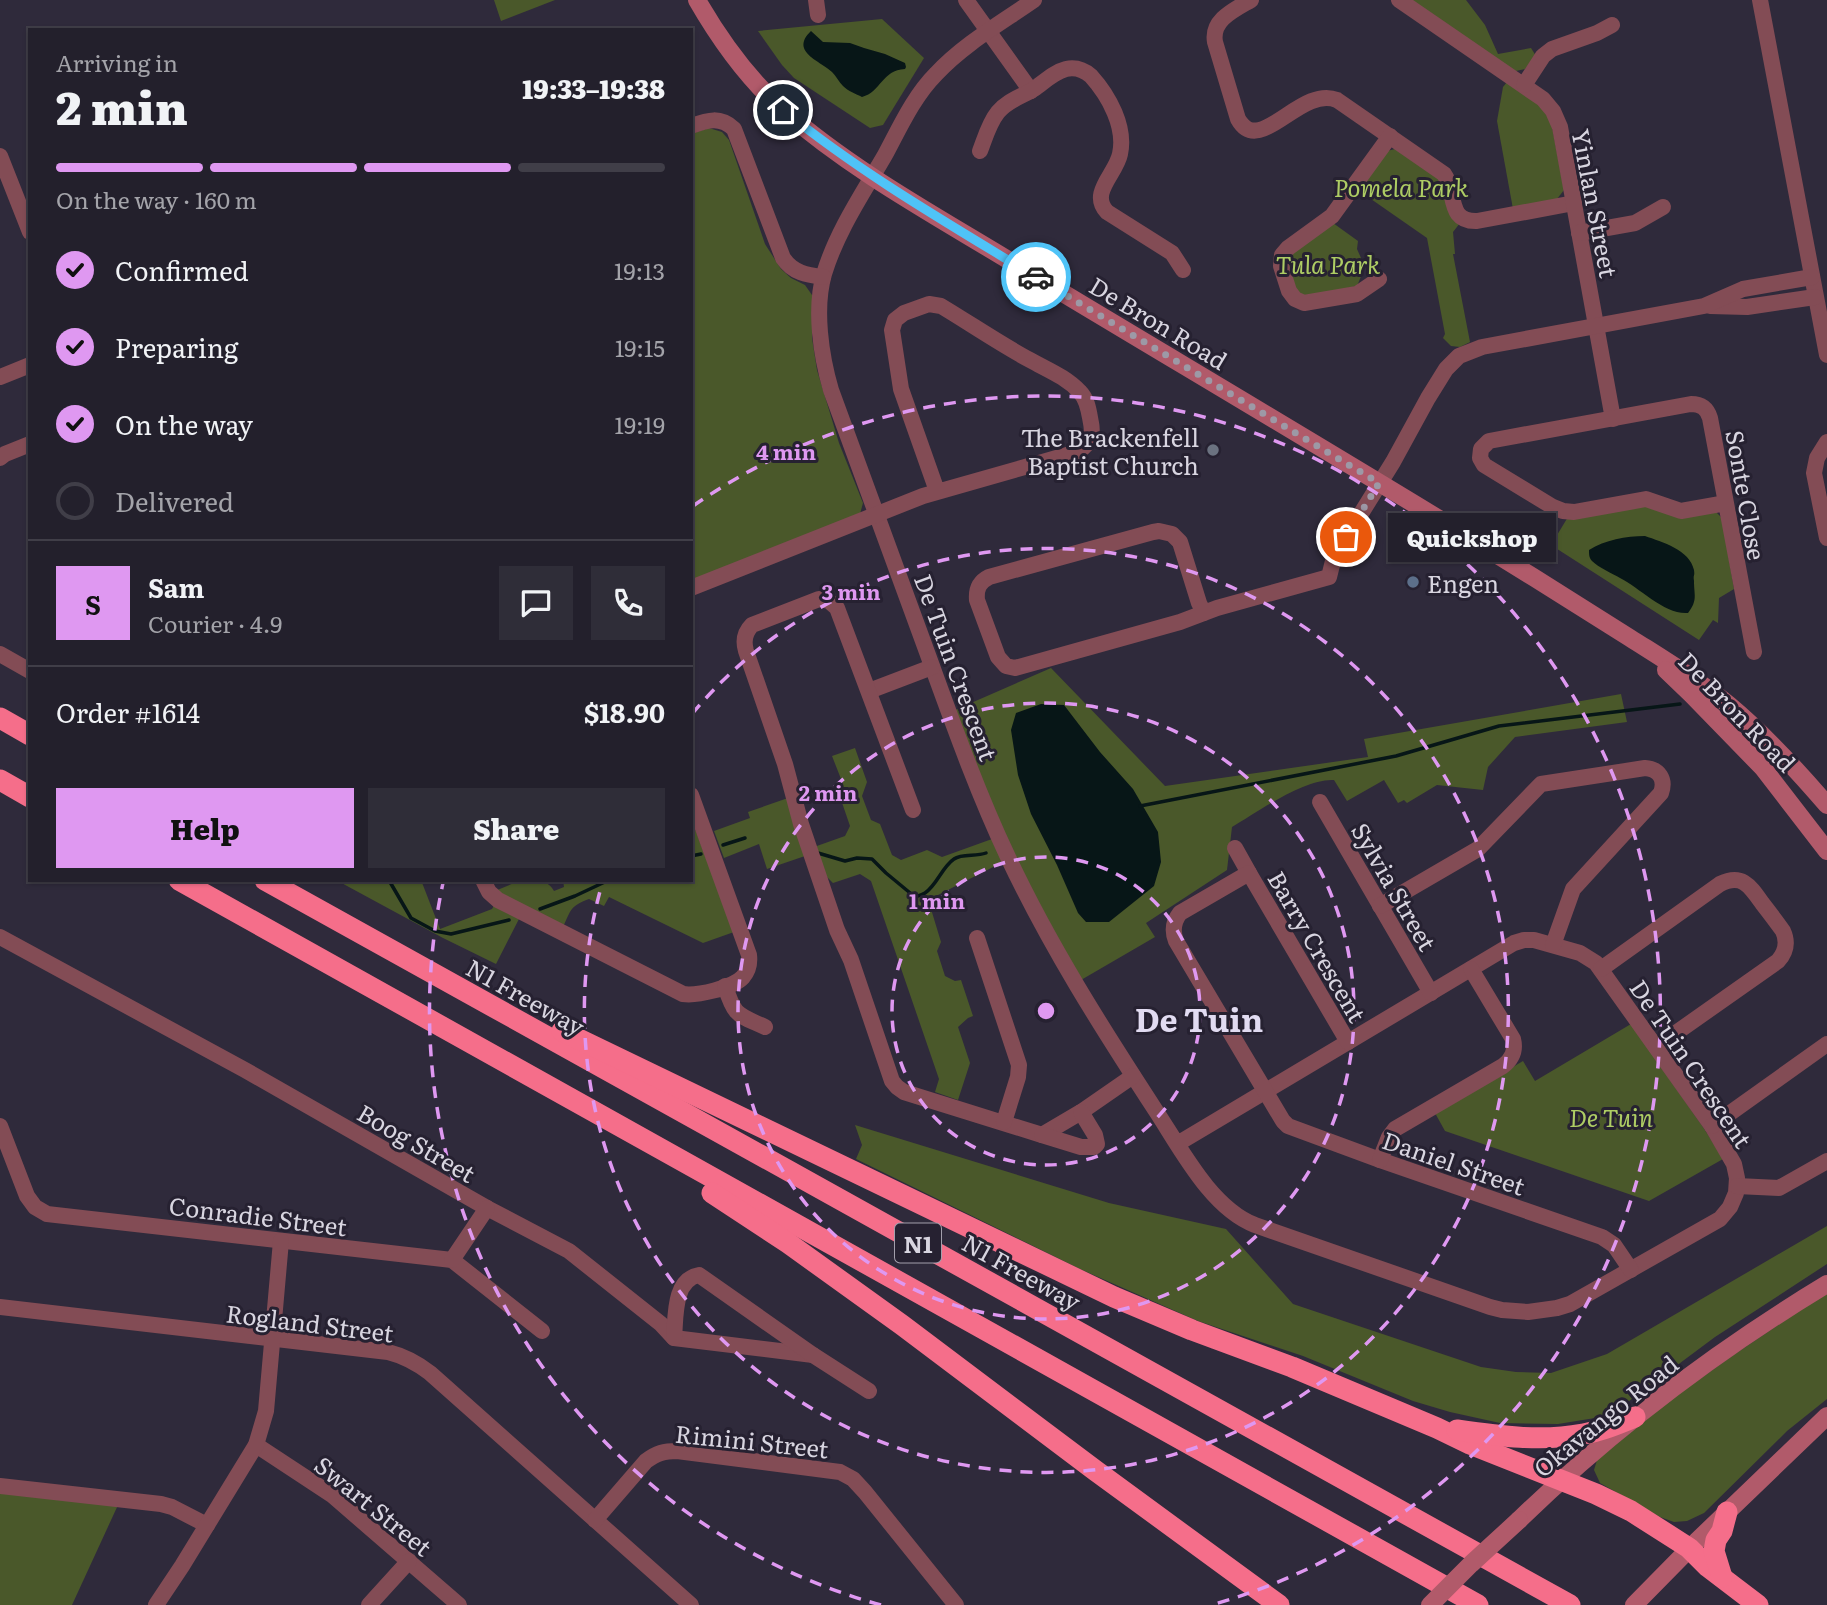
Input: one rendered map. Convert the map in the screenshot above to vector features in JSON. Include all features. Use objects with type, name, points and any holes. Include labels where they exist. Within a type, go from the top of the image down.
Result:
[{"type":"highway","points":[[0,718],[28,734]]},
{"type":"highway","points":[[0,732],[28,748]]},
{"type":"highway","points":[[0,780],[28,796]]},
{"type":"highway","name":"N1","points":[[183,882],[1478,1605]]},
{"type":"highway","name":"N1 Freeway","points":[[269,882],[1570,1605]]},
{"type":"highway","points":[[419,967],[539,1020],[1114,1297],[1192,1330],[1292,1367],[1470,1444],[1596,1494],[1631,1511],[1689,1548],[1758,1605]]},
{"type":"highway","points":[[468,1041],[779,1236],[1272,1601]]},
{"type":"highway","points":[[1437,1428],[1522,1438],[1566,1437],[1594,1432],[1635,1417]]},
{"type":"highway","points":[[1721,1577],[1714,1551],[1727,1512]]},
{"type":"street","name":"De Bron Road","points":[[697,0],[735,58],[761,88],[826,145],[1691,677],[1728,704],[1797,770],[1827,805]]},
{"type":"street","points":[[966,0],[1031,91]]},
{"type":"street","name":"De Tuin Crescent","points":[[1034,0],[950,60],[922,88],[838,238],[823,277],[821,340],[831,390],[970,768],[1027,896],[1085,1000],[1177,1144],[1220,1203],[1241,1220],[1490,1307],[1528,1312],[1557,1308],[1583,1298],[1720,1219],[1733,1201],[1737,1186],[1734,1164],[1712,1126],[1601,969],[1586,956],[1534,940],[1518,941],[1177,1144]]},
{"type":"street","points":[[1251,0],[1219,21],[1214,33],[1238,119],[1244,128],[1253,132],[1264,131],[1295,109],[1325,97],[1337,100],[1444,174],[1457,213],[1468,220],[1574,203]]},
{"type":"street","name":"Yinlan Street","points":[[1399,0],[1549,104],[1557,119],[1596,326]]},
{"type":"street","points":[[1760,0],[1827,355]]},
{"type":"street","points":[[1524,85],[1543,56],[1552,49],[1612,25]]},
{"type":"street","points":[[980,151],[987,131],[1007,103],[1031,91],[1058,72],[1069,68],[1080,69],[1093,78],[1116,114],[1121,134],[1120,155],[1100,193],[1102,205],[1107,212],[1172,253],[1183,270]]},
{"type":"street","points":[[693,125],[715,119],[734,129],[783,258],[797,271],[823,277]]},
{"type":"street","points":[[1379,279],[1357,294],[1304,303],[1295,299],[1289,291],[1281,261],[1288,248],[1332,216],[1390,136]]},
{"type":"street","points":[[0,156],[28,227]]},
{"type":"street","points":[[1579,233],[1635,223],[1663,207]]},
{"type":"street","points":[[1704,306],[1743,289],[1812,277]]},
{"type":"street","points":[[1767,285],[1770,304]]},
{"type":"street","points":[[1204,613],[1180,542],[1172,534],[1159,531],[989,577],[981,582],[977,590],[998,657],[1010,667],[1180,622],[1329,577],[1334,557],[1446,369],[1459,356],[1482,347],[1704,306],[1747,307],[1815,297]]},
{"type":"street","points":[[693,587],[877,515],[888,508],[937,491],[1079,451],[1090,440],[1092,428],[1082,393],[1053,371],[1032,362],[941,306],[929,304],[899,316],[891,335],[901,389],[937,491]]},
{"type":"street","points":[[1596,326],[1613,419],[1489,441],[1481,449],[1480,458],[1485,465],[1563,511],[1574,512],[1646,499],[1681,511],[1726,503]]},
{"type":"street","points":[[0,377],[28,366]]},
{"type":"street","name":"Sonte Close","points":[[1613,419],[1691,404],[1706,409],[1710,418],[1754,652]]},
{"type":"street","points":[[1827,442],[1816,462],[1814,472],[1827,538]]},
{"type":"street","points":[[0,458],[28,445]]},
{"type":"street","points":[[913,810],[840,613],[834,604],[824,599],[814,600],[756,622],[747,632],[744,645],[837,930],[851,960],[894,1084],[904,1092],[1081,1147],[1094,1147],[1097,1144],[1095,1135],[1082,1112]]},
{"type":"street","name":"De Bron Road","points":[[1635,642],[1691,694],[1763,768],[1827,851]]},
{"type":"street","points":[[0,654],[28,670]]},
{"type":"street","points":[[869,691],[932,667]]},
{"type":"street","points":[[1380,906],[1478,849],[1541,784],[1645,768],[1655,770],[1662,778],[1661,793],[1573,889],[1553,945]]},
{"type":"street","name":"Sylvia Street","points":[[1320,802],[1431,993]]},
{"type":"street","points":[[484,882],[489,892],[498,900],[676,991],[698,995],[737,981],[745,974],[749,955],[695,816]]},
{"type":"street","name":"Barry Crescent","points":[[1235,849],[1348,1042]]},
{"type":"street","name":"Barry Crescent","points":[[1249,873],[1184,910],[1177,918],[1174,929],[1176,941],[1266,1091]]},
{"type":"street","points":[[1601,969],[1729,880],[1742,881],[1749,885],[1783,931],[1786,948],[1778,961],[1656,1047]]},
{"type":"street","name":"Boog Street","points":[[0,937],[245,1070],[487,1208],[550,1240],[581,1259],[661,1324],[674,1338]]},
{"type":"street","points":[[976,939],[1019,1065],[1004,1122]]},
{"type":"street","points":[[1380,1160],[1389,1136],[1395,1129],[1503,1066],[1511,1058],[1513,1040],[1471,969]]},
{"type":"street","points":[[724,986],[734,1010],[765,1027]]},
{"type":"street","points":[[1712,1126],[1827,1044]]},
{"type":"street","points":[[1042,1135],[1082,1112],[1133,1076]]},
{"type":"street","name":"Daniel Street","points":[[1266,1091],[1283,1121],[1291,1128],[1602,1237],[1614,1245],[1631,1270]]},
{"type":"street","name":"Conradie Street","points":[[0,1126],[27,1196],[35,1207],[47,1214],[452,1260]]},
{"type":"street","points":[[1737,1186],[1779,1188],[1827,1161]]},
{"type":"street","points":[[487,1208],[452,1260],[542,1331]]},
{"type":"street","points":[[156,1605],[183,1566],[256,1445],[266,1411],[281,1241]]},
{"type":"street","points":[[813,1354],[674,1338],[679,1292],[687,1280],[699,1275],[869,1391]]},
{"type":"street","name":"Okavango Road","points":[[1430,1605],[1560,1480],[1635,1417],[1727,1349],[1827,1284]]},
{"type":"street","name":"Rogland Street","points":[[0,1307],[388,1352],[412,1361],[430,1373],[691,1605]]},
{"type":"street","points":[[1634,1605],[1689,1548],[1827,1416]]},
{"type":"street","name":"Swart Street","points":[[256,1445],[332,1495],[459,1605]]},
{"type":"street","name":"Rimini Street","points":[[595,1520],[646,1461],[665,1451],[840,1472],[853,1479],[865,1492],[956,1605]]},
{"type":"street","points":[[0,1486],[162,1504],[207,1525]]},
{"type":"street","points":[[369,1605],[409,1561]]},
{"type":"green space","points":[[494,0],[555,0],[501,21]]},
{"type":"green space","points":[[1412,0],[1466,0],[1485,25],[1498,54],[1531,48],[1536,56],[1525,69],[1516,71]]},
{"type":"green space","points":[[882,19],[924,58],[883,125],[870,128],[794,78],[758,31]]},
{"type":"green space","points":[[1507,82],[1536,101],[1551,121],[1564,190],[1557,199],[1513,209],[1497,121],[1503,87]]},
{"type":"green space","points":[[709,128],[722,132],[729,140],[765,244],[781,269],[805,285],[812,295],[812,338],[817,370],[839,443],[863,503],[860,514],[693,581],[693,133]]},
{"type":"green space","name":"Pomela Park","points":[[1395,149],[1439,179],[1460,223],[1453,232],[1453,254],[1470,342],[1460,347],[1451,346],[1443,338],[1445,334],[1427,238],[1358,190],[1387,151]]},
{"type":"green space","name":"Tula Park","points":[[1333,223],[1358,241],[1357,249],[1365,267],[1357,286],[1307,297],[1296,292],[1286,264],[1289,254]]},
{"type":"green space","points":[[1643,505],[1716,512],[1722,518],[1734,589],[1719,598],[1718,623],[1713,620],[1699,640],[1551,545],[1568,517]]},
{"type":"green space","points":[[1051,668],[1165,786],[1368,757],[1364,739],[1621,694],[1627,722],[1515,737],[1488,767],[1483,790],[1437,785],[1407,803],[1404,800],[1398,803],[1384,780],[1347,801],[1334,780],[1309,784],[1296,790],[1232,827],[1227,870],[1146,923],[1155,937],[1081,980],[1014,854],[955,710]]},
{"type":"green space","points":[[855,748],[867,782],[862,796],[871,820],[880,824],[892,855],[901,860],[927,850],[942,857],[992,839],[1003,862],[936,896],[931,909],[941,942],[937,951],[945,976],[955,981],[961,980],[973,1016],[958,1027],[970,1063],[958,1100],[935,1092],[939,1079],[871,881],[860,874],[833,883],[826,876],[814,847],[845,836],[850,826],[838,791],[843,784],[832,756]]},
{"type":"green space","points":[[788,798],[805,856],[767,869],[759,844],[724,858],[714,831],[750,818],[748,812]]},
{"type":"green space","points":[[693,828],[734,932],[703,943],[609,897],[604,906],[589,899],[578,904],[563,927],[495,891],[516,882],[544,882],[554,891],[564,887],[563,882],[693,882]]},
{"type":"green space","points":[[340,882],[422,882],[440,929],[492,909],[495,904],[520,917],[496,964]]},
{"type":"green space","name":"De Tuin","points":[[1631,1024],[1723,1159],[1649,1201],[1445,1131],[1435,1113],[1523,1061],[1535,1081]]},
{"type":"green space","points":[[855,1125],[1109,1203],[1226,1229],[1293,1304],[1481,1367],[1551,1373],[1607,1354],[1827,1226],[1827,1264],[1715,1337],[1617,1410],[1595,1418],[1558,1424],[1500,1423],[1413,1401],[1303,1356],[1198,1321],[1080,1269],[856,1159],[862,1145]]},
{"type":"green space","points":[[1827,1292],[1827,1399],[1787,1431],[1704,1513],[1687,1521],[1674,1522],[1660,1517],[1600,1483],[1594,1470],[1597,1460],[1673,1398]]},
{"type":"green space","points":[[0,1492],[118,1505],[72,1605],[0,1605]]},
{"type":"shaded area","points":[[811,31],[823,42],[850,43],[885,54],[905,63],[906,67],[891,73],[874,91],[862,97],[845,88],[832,72],[805,50],[805,38]]},
{"type":"shaded area","points":[[1645,536],[1681,552],[1691,563],[1695,598],[1688,613],[1670,610],[1598,566],[1590,557],[1589,550],[1602,544]]},
{"type":"shaded area","points":[[1041,704],[1064,705],[1133,789],[1158,832],[1161,862],[1154,886],[1109,922],[1086,922],[1078,913],[1031,814],[1018,775],[1011,730],[1016,713]]},
{"type":"waterway","points":[[1140,806],[1396,756],[1499,726],[1680,704]]},
{"type":"waterway","points":[[723,845],[745,838]]},
{"type":"waterway","points":[[818,853],[845,861],[857,858],[872,859],[915,897],[929,890],[954,859],[986,853]]},
{"type":"waterway","points":[[693,856],[701,854]]},
{"type":"waterway","points":[[390,882],[411,918],[435,931],[451,934],[509,920]]},
{"type":"waterway","points":[[540,909],[605,882]]},
{"type":"way so far","points":[[1036,277],[1379,483],[1346,537]]},
{"type":"place","name":"The Brackenfell Baptist Church","points":[[1213,450]]},
{"type":"place","name":"Quickshop","points":[[1346,537]]},
{"type":"place","name":"Engen","points":[[1413,582]]},
{"type":"district","name":"De Tuin","points":[[1199,1018]]},
{"type":"route","points":[[783,110],[826,145],[1036,277]]}]
